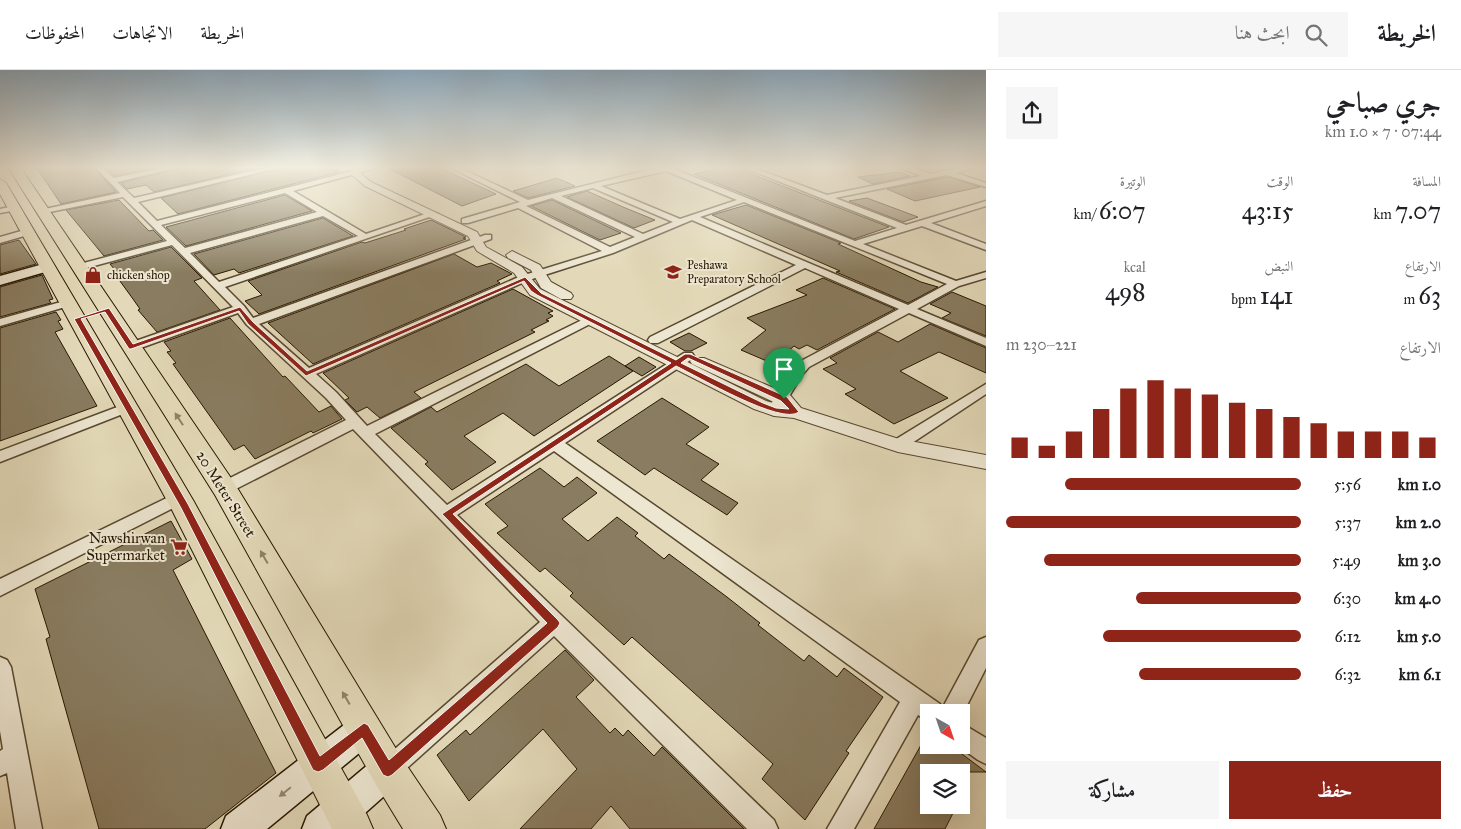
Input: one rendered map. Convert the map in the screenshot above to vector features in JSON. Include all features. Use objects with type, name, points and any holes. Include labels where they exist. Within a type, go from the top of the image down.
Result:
[{"type":"main road","name":"20 Meter Street","points":[[17,202],[73,311],[179,498],[318,766],[338,823]]},
{"type":"main road","name":"20 Meter Street","points":[[17,202],[39,243]]},
{"type":"main road","name":"20 Meter Street","points":[[39,243],[59,237],[79,267],[224,488],[388,770],[426,829]]},
{"type":"main road","points":[[0,274],[39,243]]},
{"type":"main road","points":[[0,281],[39,243]]},
{"type":"main road","points":[[73,311],[106,310]]},
{"type":"main road","points":[[239,829],[364,729]]},
{"type":"main road","points":[[338,823],[388,770]]},
{"type":"street","points":[[0,240],[39,243],[119,202]]},
{"type":"street","points":[[132,202],[240,308],[251,323],[330,395],[554,623],[765,829]]},
{"type":"street","points":[[154,224],[238,202]]},
{"type":"street","points":[[307,202],[365,237]]},
{"type":"street","points":[[409,202],[494,244],[536,268],[548,287],[654,340],[682,359],[774,410],[790,406]]},
{"type":"street","points":[[427,202],[481,229],[483,238],[481,249],[514,267],[535,292],[590,320],[790,406],[898,445],[983,462]]},
{"type":"street","points":[[569,202],[644,238]]},
{"type":"street","points":[[633,202],[680,222]]},
{"type":"street","points":[[306,374],[525,278],[610,251],[692,217],[737,202]]},
{"type":"street","points":[[750,202],[955,284]]},
{"type":"street","points":[[838,202],[906,228]]},
{"type":"street","points":[[465,222],[522,203],[610,251]]},
{"type":"street","points":[[854,244],[986,204]]},
{"type":"street","points":[[973,208],[986,212]]},
{"type":"street","points":[[79,267],[178,247],[324,213]]},
{"type":"street","points":[[217,286],[434,214]]},
{"type":"street","points":[[692,217],[986,342]]},
{"type":"street","points":[[923,223],[986,246]]},
{"type":"street","points":[[251,323],[483,238]]},
{"type":"street","points":[[654,340],[806,264]]},
{"type":"street","points":[[790,406],[798,371],[805,364],[911,310],[955,284],[986,276]]},
{"type":"street","points":[[131,347],[240,308]]},
{"type":"street","points":[[0,324],[73,311]]},
{"type":"street","points":[[224,488],[361,427],[590,320]]},
{"type":"street","points":[[447,514],[682,359]]},
{"type":"street","points":[[898,445],[986,388]]},
{"type":"street","points":[[0,457],[128,407]]},
{"type":"street","points":[[554,443],[920,704]]},
{"type":"street","points":[[0,588],[179,498]]},
{"type":"street","points":[[388,770],[554,623]]},
{"type":"street","points":[[956,704],[986,648]]},
{"type":"street","points":[[0,667],[8,759],[30,829]]},
{"type":"street","points":[[840,829],[920,710]]},
{"type":"street","points":[[970,740],[986,752]]},
{"type":"building","points":[[106,202],[121,202],[149,231],[153,230],[163,240],[104,256],[66,210]]},
{"type":"building","points":[[166,202],[222,202],[178,214]]},
{"type":"building","points":[[257,202],[298,202],[312,211],[186,246],[166,227]]},
{"type":"building","points":[[455,202],[472,202],[462,206]]},
{"type":"building","points":[[544,202],[557,202],[621,233],[600,240],[531,206]]},
{"type":"building","points":[[579,202],[613,202],[655,220],[634,228]]},
{"type":"building","points":[[764,202],[825,202],[889,227],[854,239]]},
{"type":"building","points":[[853,202],[879,202],[918,217],[903,222]]},
{"type":"building","points":[[746,205],[841,243],[838,244],[921,282],[938,287],[908,303],[712,215]]},
{"type":"building","points":[[323,218],[353,236],[239,273],[234,269],[214,275],[194,254]]},
{"type":"building","points":[[431,220],[466,237],[463,238],[466,239],[259,314],[245,301],[262,295],[248,281],[362,242],[365,243],[406,230],[404,229]]},
{"type":"building","points":[[19,240],[36,264],[0,274],[0,245]]},
{"type":"building","points":[[171,247],[202,278],[194,281],[220,310],[157,332],[138,310],[140,309],[117,277],[120,276],[110,264]]},
{"type":"building","points":[[454,254],[477,267],[491,263],[512,274],[497,281],[500,283],[313,364],[268,323]]},
{"type":"building","points":[[42,275],[53,299],[49,300],[51,303],[0,317],[0,287]]},
{"type":"building","points":[[823,278],[895,309],[817,350],[807,345],[799,349],[794,346],[778,360],[774,358],[769,362],[741,350],[766,330],[747,318],[807,295],[796,290]]},
{"type":"building","points":[[513,289],[553,311],[548,313],[553,316],[546,320],[549,321],[531,330],[535,332],[414,392],[421,398],[380,418],[367,407],[357,412],[345,400],[349,398],[323,373]]},
{"type":"building","points":[[952,292],[986,306],[986,336],[942,318],[951,313],[930,304]]},
{"type":"building","points":[[56,312],[61,320],[58,321],[63,329],[55,332],[97,406],[0,441],[0,328]]},
{"type":"building","points":[[230,318],[283,377],[285,376],[319,412],[331,406],[342,419],[313,433],[311,431],[255,459],[244,445],[234,450],[173,364],[176,363],[167,352],[171,351],[164,342]]},
{"type":"building","points":[[930,324],[986,348],[986,373],[939,352],[900,371],[948,398],[894,424],[845,394],[856,389],[823,369],[837,363],[830,358],[878,332],[898,342]]},
{"type":"building","points":[[689,333],[707,343],[691,351],[685,351],[670,342]]},
{"type":"building","points":[[609,356],[633,371],[534,436],[503,413],[464,436],[496,462],[452,490],[425,464],[428,462],[391,428],[431,407],[437,412],[526,364],[559,386]]},
{"type":"building","points":[[639,357],[656,367],[642,376],[625,366]]},
{"type":"building","points":[[662,398],[709,427],[686,444],[719,464],[701,480],[738,503],[727,515],[654,468],[645,475],[597,441]]},
{"type":"building","points":[[540,468],[564,487],[577,477],[597,493],[562,519],[588,541],[617,517],[638,533],[635,536],[664,559],[669,554],[760,623],[758,625],[804,661],[809,655],[837,677],[844,668],[883,697],[846,751],[849,753],[805,820],[762,779],[773,764],[632,637],[624,645],[570,596],[573,593],[545,568],[540,572],[497,533],[508,526],[485,504]]},
{"type":"building","points":[[171,521],[192,559],[173,570],[276,773],[205,829],[99,829],[46,639],[50,637],[35,589]]},
{"type":"building","points":[[565,650],[594,680],[576,697],[610,733],[615,728],[623,736],[628,730],[654,756],[662,747],[744,829],[630,829],[611,806],[591,829],[520,829],[577,769],[543,729],[469,801],[437,755],[466,730],[470,735]]},
{"type":"building","points":[[920,747],[920,754],[962,754],[986,772],[970,772],[970,764],[920,764],[920,814],[952,814],[945,829],[874,829]]},
{"type":"place","name":"Peshawa Preparatory School","points":[[673,272]]},
{"type":"place","name":"chicken shop","points":[[93,275]]},
{"type":"place","name":"Nawshirwan Supermarket","points":[[179,547]]},
{"type":"route","points":[[784,399],[688,356],[676,363],[539,294],[533,290],[525,278],[306,374],[251,323],[240,308],[131,347],[106,310],[77,319],[184,507],[318,766],[364,729],[388,770],[554,623],[447,514],[676,363],[760,405],[774,410],[795,412],[784,399]]}]
